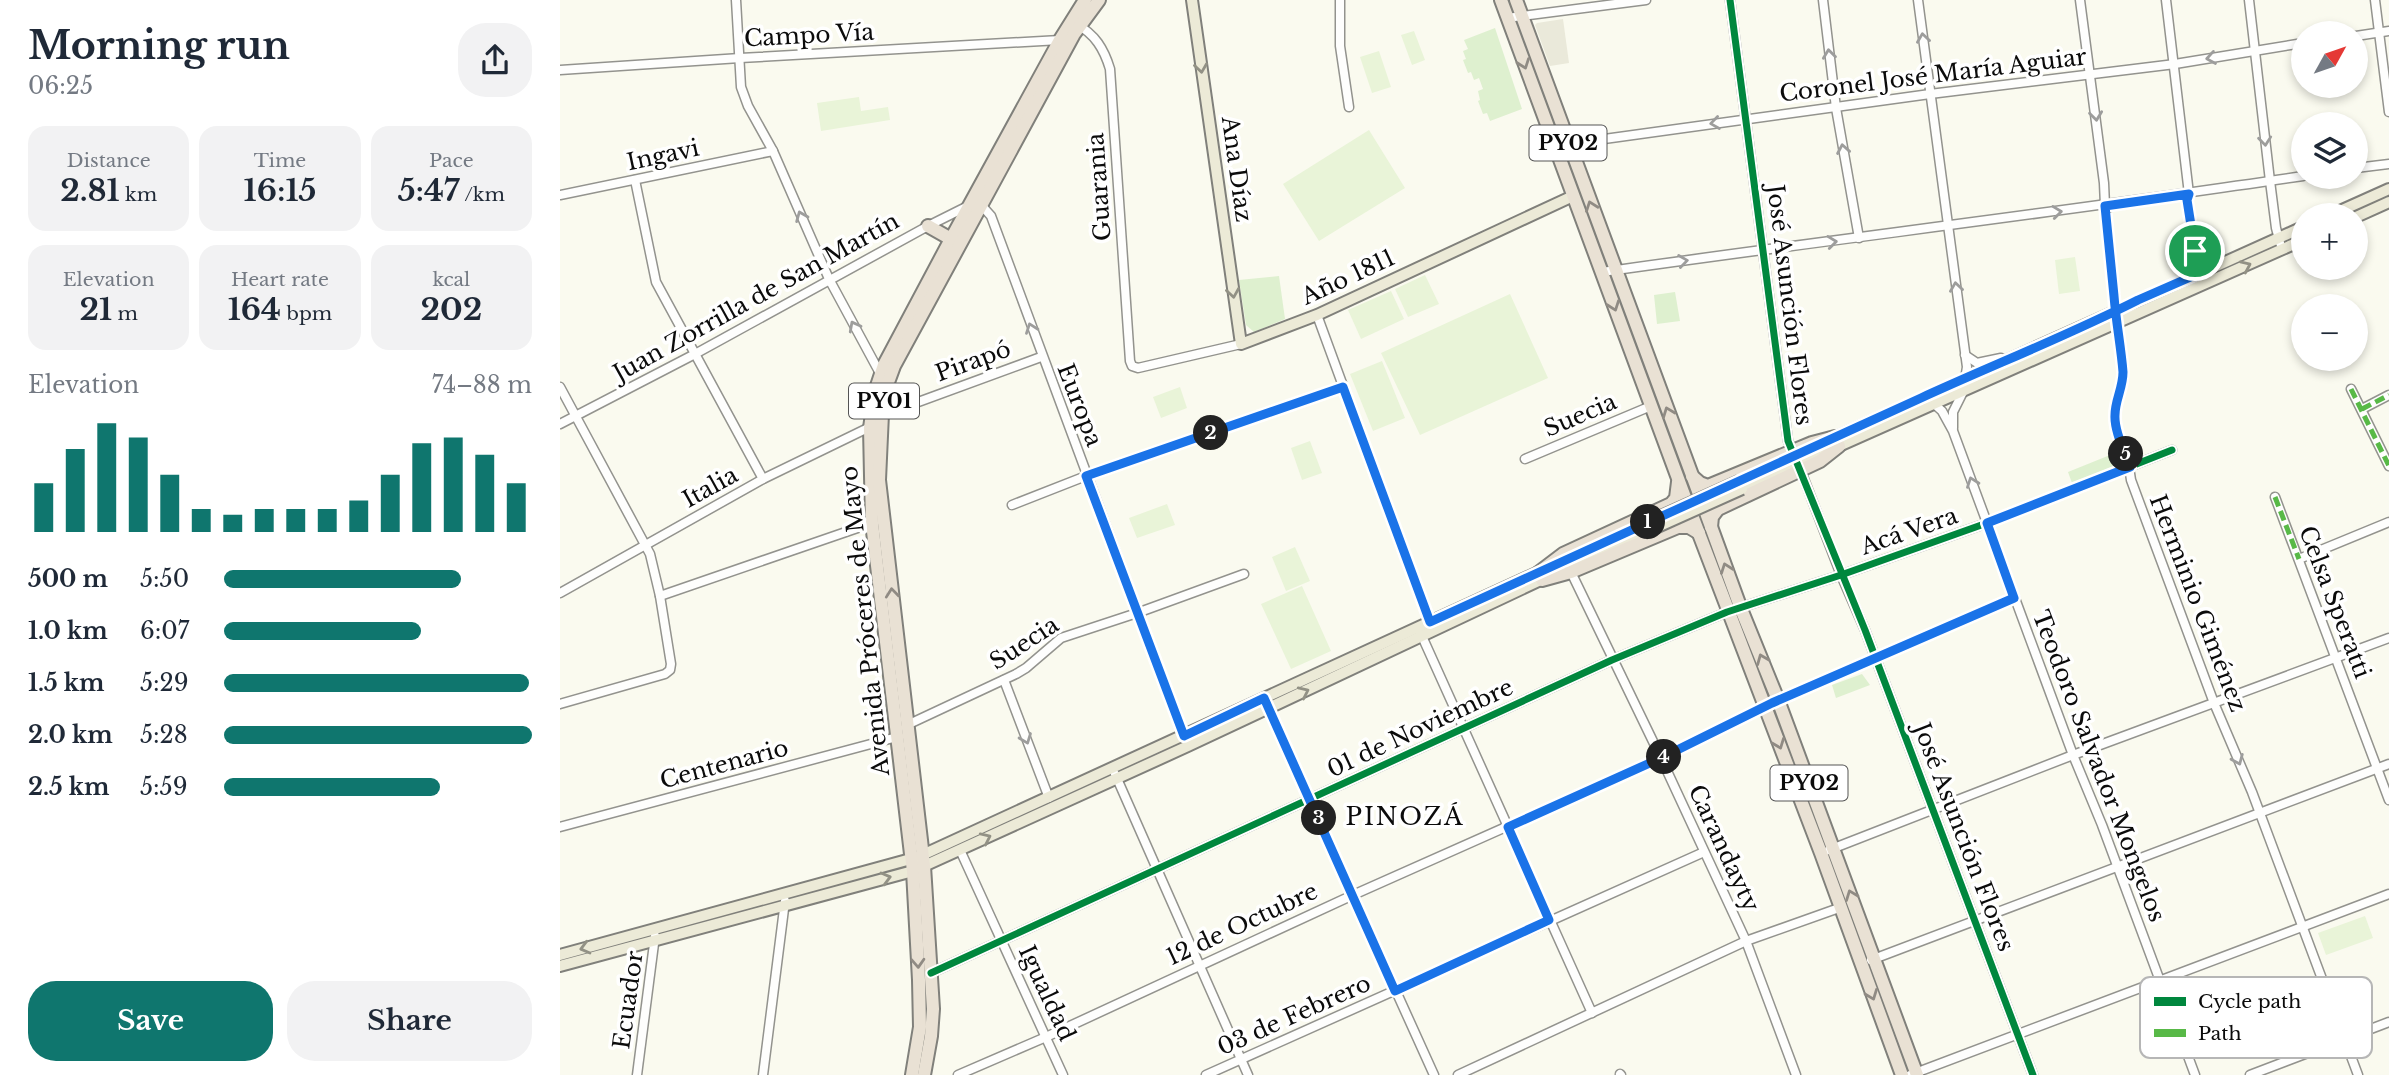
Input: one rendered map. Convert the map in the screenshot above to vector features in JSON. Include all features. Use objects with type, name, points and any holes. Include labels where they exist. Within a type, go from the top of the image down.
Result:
[{"type":"highway","name":"Avenida Próceres de Mayo","points":[[918,863],[897,737],[872,523],[870,428],[883,379],[951,239],[976,206],[1075,24],[1085,0]]},
{"type":"highway","name":"Avenida Próceres de Mayo","points":[[918,863],[907,725],[880,498],[883,379],[894,366],[1060,40],[1099,0]]},
{"type":"highway","name":"PY02","points":[[1501,0],[1573,196],[1609,271],[1699,494]]},
{"type":"highway","name":"PY02","points":[[1516,0],[1568,144],[1651,406],[1686,500]]},
{"type":"highway","points":[[928,226],[951,239]]},
{"type":"highway","points":[[1692,476],[1708,486],[1797,460],[1820,461],[1837,441]]},
{"type":"highway","points":[[1711,528],[1712,517],[1718,509],[1797,460],[1837,441]]},
{"type":"highway","points":[[1540,576],[1563,554],[1671,504],[1676,498],[1678,478]]},
{"type":"highway","name":"PY02","points":[[1706,513],[1734,610]]},
{"type":"highway","name":"PY02","points":[[1693,518],[1772,703],[1827,851],[1875,959],[1914,1074]]},
{"type":"highway","points":[[1540,576],[1570,570],[1678,527],[1689,527],[1699,533]]},
{"type":"highway","name":"PY02","points":[[1827,851],[1839,908],[1902,1075]]},
{"type":"highway","name":"PY01","points":[[918,863],[931,973],[932,1022],[924,1075]]},
{"type":"highway","name":"PY01","points":[[912,1075],[920,1027],[918,863]]},
{"type":"main road","name":"Ana Díaz","points":[[1192,0],[1241,344]]},
{"type":"main road","points":[[2357,203],[2389,189]]},
{"type":"main road","name":"Año 1811","points":[[1241,344],[1317,316],[1573,196]]},
{"type":"main road","points":[[2368,212],[2389,202]]},
{"type":"main road","points":[[1837,441],[1936,404],[2117,324],[2291,236]]},
{"type":"main road","points":[[1837,441],[1924,396],[2202,272],[2291,242]]},
{"type":"main road","points":[[560,954],[655,934],[960,850],[1266,703],[1797,460]]},
{"type":"main road","points":[[1570,570],[1589,553]]},
{"type":"main road","points":[[918,863],[1049,798],[1114,774],[1184,736],[1266,703]]},
{"type":"main road","points":[[560,966],[655,934]]},
{"type":"street","points":[[736,0],[741,87],[745,100],[773,151],[829,278],[883,379]]},
{"type":"street","points":[[1340,0],[1340,46],[1349,107]]},
{"type":"street","points":[[1507,18],[1646,0]]},
{"type":"street","name":"José Asunción Flores","points":[[1730,0],[1788,441],[1876,658],[2033,1075]]},
{"type":"street","points":[[1823,0],[1836,108],[1859,238]]},
{"type":"street","points":[[1918,0],[1967,378],[1953,412],[1953,431]]},
{"type":"street","name":"Herminio Giménez","points":[[2080,0],[2104,183],[2122,383],[2115,422],[2130,467],[2131,480],[2321,977]]},
{"type":"street","points":[[2166,0],[2189,194],[2187,200],[2195,251],[2202,272]]},
{"type":"street","points":[[2249,0],[2280,244]]},
{"type":"street","points":[[2375,0],[2389,112]]},
{"type":"street","name":"Guarania","points":[[1075,24],[1101,46],[1110,69],[1132,366]]},
{"type":"street","points":[[2368,34],[2389,31]]},
{"type":"street","name":"Campo Vía","points":[[560,70],[1060,40]]},
{"type":"street","name":"Coronel José María Aguiar","points":[[1568,144],[1930,94],[2175,64],[2291,45]]},
{"type":"street","name":"Ingavi","points":[[560,195],[773,151]]},
{"type":"street","points":[[2368,167],[2389,164]]},
{"type":"street","points":[[1609,271],[2105,206],[2291,178]]},
{"type":"street","points":[[635,180],[656,282],[763,479]]},
{"type":"street","name":"Juan Zorrilla de San Martín","points":[[560,424],[695,354],[928,226],[976,206]]},
{"type":"street","name":"Europa","points":[[976,206],[990,216],[1184,736]]},
{"type":"street","points":[[1317,316],[1426,630],[1464,729],[1592,1013]]},
{"type":"street","name":"Año 1811","points":[[1132,366],[1138,368],[1241,344]]},
{"type":"street","points":[[1965,355],[1977,363],[1985,363],[2024,353]]},
{"type":"street","name":"Pirapó","points":[[880,415],[1041,357]]},
{"type":"street","points":[[560,387],[652,562],[670,664],[670,670],[665,674],[560,704]]},
{"type":"street","points":[[1012,505],[1086,476],[1343,387]]},
{"type":"street","points":[[2351,389],[2389,466]]},
{"type":"street","name":"Teodoro Salvador Mongelos","points":[[1924,396],[1936,404],[1953,431],[2159,977]]},
{"type":"street","points":[[2362,409],[2389,396]]},
{"type":"street","name":"Suecia","points":[[1525,459],[1651,406]]},
{"type":"street","name":"Italia","points":[[560,593],[763,479],[870,428],[880,415]]},
{"type":"street","name":"Acá Vera","points":[[1734,610],[1987,523],[2172,450]]},
{"type":"street","name":"Celsa Speratti","points":[[2275,497],[2389,800]]},
{"type":"street","points":[[2298,559],[2389,522]]},
{"type":"street","points":[[660,596],[872,523]]},
{"type":"street","name":"Carandayty","points":[[1570,570],[1746,941],[1796,1075]]},
{"type":"street","name":"Suecia","points":[[907,725],[1026,668],[1060,638],[1244,574]]},
{"type":"street","name":"12 de Octubre","points":[[958,1075],[1661,758],[1772,703],[2014,598]]},
{"type":"street","name":"01 de Noviembre","points":[[931,973],[1612,660],[1734,610]]},
{"type":"street","points":[[1827,851],[2073,755],[2389,638]]},
{"type":"street","points":[[1004,680],[1049,798]]},
{"type":"street","points":[[1266,703],[1434,1075]]},
{"type":"street","name":"Centenario","points":[[560,827],[897,737]]},
{"type":"street","points":[[1861,965],[2389,764]]},
{"type":"street","points":[[1114,774],[1248,1075]]},
{"type":"street","name":"Igualdad","points":[[960,850],[1063,1075]]},
{"type":"street","name":"03 de Febrero","points":[[1206,1075],[1704,852]]},
{"type":"street","points":[[2168,977],[2389,894]]},
{"type":"street","points":[[763,1075],[785,900]]},
{"type":"street","points":[[1458,1075],[1746,941],[1839,908]]},
{"type":"street","name":"Ecuador","points":[[637,1075],[655,934]]},
{"type":"street","points":[[1914,1074],[2140,988]]},
{"type":"street","points":[[2372,1028],[2389,1022]]},
{"type":"street","name":"Teodoro Salvador Mongelos","points":[[2189,1058],[2195,1075]]},
{"type":"street","points":[[2250,1075],[2294,1058]]},
{"type":"street","name":"Herminio Giménez","points":[[2351,1058],[2358,1075]]},
{"type":"green space","points":[[1495,28],[1522,109],[1490,121],[1487,113],[1483,114],[1478,101],[1478,91],[1483,89],[1479,78],[1474,80],[1471,72],[1468,73],[1463,51],[1468,49],[1464,40]]},
{"type":"green space","points":[[1414,31],[1425,60],[1412,65],[1401,35]]},
{"type":"green space","points":[[1379,51],[1391,87],[1372,93],[1360,57]]},
{"type":"green space","points":[[859,97],[861,111],[888,107],[890,120],[821,131],[817,103]]},
{"type":"green space","points":[[1369,130],[1405,188],[1319,241],[1283,184]]},
{"type":"green space","points":[[2075,257],[2080,291],[2059,294],[2055,260]]},
{"type":"green space","points":[[1425,275],[1439,304],[1408,317],[1395,289]]},
{"type":"green space","points":[[1279,276],[1285,319],[1254,332],[1246,325],[1239,280]]},
{"type":"green space","points":[[1391,291],[1404,319],[1361,339],[1348,310]]},
{"type":"green space","points":[[1675,292],[1680,321],[1657,324],[1654,295]]},
{"type":"green space","points":[[1510,294],[1548,378],[1420,435],[1381,353]]},
{"type":"green space","points":[[1382,361],[1405,418],[1373,431],[1350,374]]},
{"type":"green space","points":[[1180,387],[1187,408],[1161,418],[1153,397]]},
{"type":"green space","points":[[1310,441],[1322,473],[1302,480],[1291,448]]},
{"type":"green space","points":[[2120,451],[2124,461],[2122,463],[2072,483],[2068,472]]},
{"type":"green space","points":[[1167,504],[1175,525],[1137,538],[1129,518]]},
{"type":"green space","points":[[1295,547],[1310,581],[1286,591],[1272,557]]},
{"type":"green space","points":[[1302,586],[1331,651],[1291,669],[1261,604]]},
{"type":"green space","points":[[1862,674],[1870,685],[1836,698],[1832,685]]},
{"type":"green space","points":[[2365,916],[2373,938],[2326,955],[2318,933]]},
{"type":"shaded area","points":[[1563,19],[1569,63],[1550,66],[1535,25]]},
{"type":"marked path","points":[[2351,389],[2389,466]]},
{"type":"marked path","points":[[2362,409],[2389,395]]},
{"type":"marked path","points":[[2275,497],[2299,559]]},
{"type":"marked path","points":[[1876,658],[2014,598]]},
{"type":"cycle path","points":[[1730,0],[1788,441],[1865,630],[2033,1075]]},
{"type":"cycle path","points":[[931,973],[1612,660],[1727,612],[1987,523],[2172,450]]},
{"type":"district","name":"PINOZÁ","points":[[1405,817]]},
{"type":"route","points":[[2195,251],[2187,200],[2189,194],[2105,206],[2116,311],[2117,324],[2123,371],[2115,422],[2130,467],[1987,523],[2014,598],[1772,703],[1661,758],[1508,827],[1549,920],[1395,991],[1264,698],[1184,736],[1086,476],[1343,387],[1430,622],[1924,396],[2024,353],[2116,311],[2134,303],[2138,300],[2202,272],[2195,251]]}]
